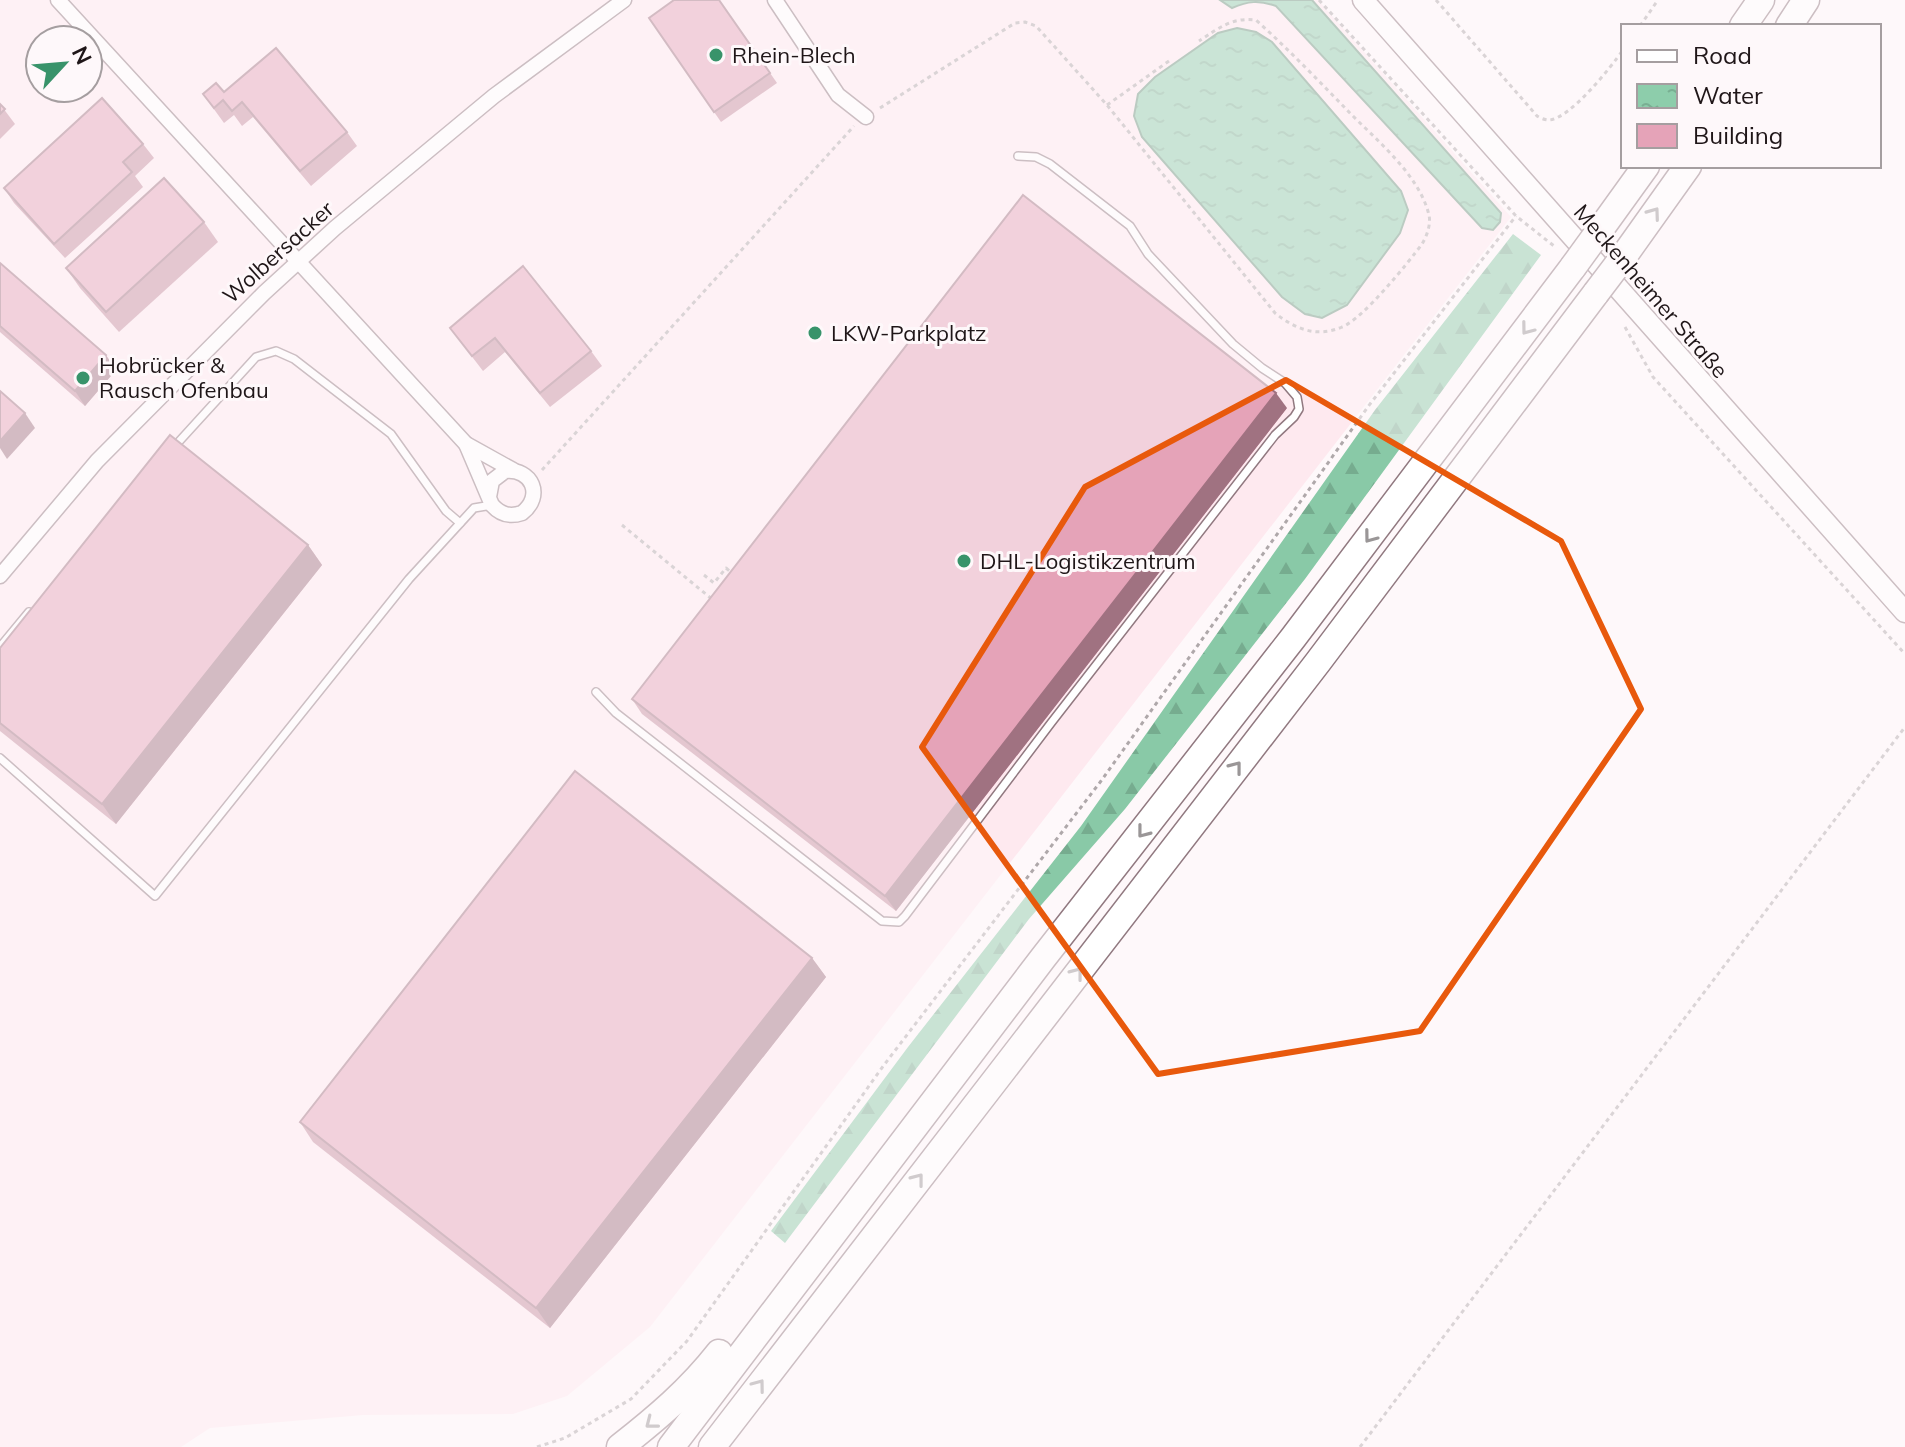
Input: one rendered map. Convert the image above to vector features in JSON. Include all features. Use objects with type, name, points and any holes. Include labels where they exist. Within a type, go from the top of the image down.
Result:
[{"type":"highway","points":[[1744,24],[1761,0]]},
{"type":"highway","points":[[1790,24],[1806,0]]},
{"type":"highway","points":[[671,1447],[1043,958],[1311,614],[1567,260],[1597,234],[1645,168]]},
{"type":"highway","points":[[712,1447],[1318,662],[1621,260],[1687,168]]},
{"type":"highway","points":[[620,1447],[663,1413],[700,1377],[985,1010],[1043,958]]},
{"type":"main road","name":"Meckenheimer Straße","points":[[1363,0],[1905,612]]},
{"type":"street","points":[[58,0],[466,444],[527,476],[532,484],[533,502],[522,513],[506,515],[491,501],[466,444]]},
{"type":"street","name":"Wolbersacker","points":[[0,576],[108,450],[195,360],[298,262],[494,96],[624,0]]},
{"type":"street","points":[[775,0],[838,95],[866,117]]},
{"type":"street","points":[[491,501],[492,481],[505,471],[513,470]]},
{"type":"lane","points":[[596,692],[616,713],[863,904],[872,915],[890,923],[899,922],[905,916],[1109,648],[1275,435],[1299,409],[1297,397],[1285,383],[1233,344],[1148,254],[1130,226],[1050,164],[1036,157],[1018,156]]},
{"type":"lane","points":[[172,450],[256,357],[276,351],[294,359],[391,434],[446,511],[460,523]]},
{"type":"lane","points":[[0,758],[155,896],[409,579],[474,508],[491,501]]},
{"type":"lane","points":[[0,647],[38,601]]},
{"type":"path","points":[[1319,0],[1516,216],[1567,260]]},
{"type":"path","points":[[1436,0],[1537,116],[1547,120],[1559,117],[1604,78],[1621,53]]},
{"type":"path","points":[[1641,24],[1658,0]]},
{"type":"path","points":[[532,484],[838,142],[866,117],[1015,23],[1025,22],[1036,26],[1107,105],[1275,313],[1292,327],[1317,331],[1344,327],[1361,315],[1424,242],[1431,220],[1419,191],[1363,127],[1256,20],[1241,18],[1223,24],[1199,41]]},
{"type":"path","points":[[1107,105],[1169,61]]},
{"type":"path","points":[[537,1447],[565,1438],[631,1399],[687,1341],[884,1065],[1101,781],[1370,404],[1516,216]]},
{"type":"path","points":[[1625,327],[1653,377],[1905,654]]},
{"type":"path","points":[[622,525],[719,606]]},
{"type":"path","points":[[704,575],[714,583],[726,568],[740,579]]},
{"type":"path","points":[[1360,1447],[1905,727]]},
{"type":"highlighted area","points":[[1286,380],[1561,541],[1641,709],[1420,1031],[1158,1074],[922,747],[1085,487]]},
{"type":"shaded area","points":[[0,0],[1318,0],[1511,217],[650,1327],[567,1396],[513,1414],[363,1415],[210,1428],[181,1447],[0,1447]]},
{"type":"green space","points":[[1513,234],[1541,255],[1305,579],[1125,809],[1029,919],[785,1243],[771,1231],[908,1047],[1081,826],[1375,410]]},
{"type":"water","points":[[1220,0],[1312,0],[1501,213],[1500,222],[1493,230],[1482,228],[1276,6],[1254,2],[1232,8]]},
{"type":"water","points":[[1237,28],[1256,32],[1272,42],[1401,191],[1408,210],[1400,233],[1347,305],[1322,318],[1305,314],[1282,297],[1142,137],[1134,116],[1138,94],[1155,77],[1218,33]]},
{"type":"building","name":"Rhein-Blech","points":[[674,0],[719,0],[770,73],[714,112],[649,18]]},
{"type":"building","points":[[276,48],[347,132],[300,171],[242,102],[232,111],[223,100],[214,108],[203,94],[216,83],[224,92]]},
{"type":"building","points":[[104,100],[143,144],[123,162],[132,172],[54,244],[4,188],[95,104],[104,104]]},
{"type":"building","points":[[164,178],[204,222],[106,312],[66,268]]},
{"type":"building","name":"DHL-Logistikzentrum","points":[[1023,195],[1276,393],[885,896],[632,699]]},
{"type":"building","points":[[0,263],[106,355],[75,391],[0,326]]},
{"type":"building","points":[[523,266],[591,351],[540,393],[495,338],[472,356],[450,328]]},
{"type":"building","points":[[0,391],[25,413],[0,441]]},
{"type":"building","points":[[170,435],[308,545],[102,804],[0,723],[0,648]]},
{"type":"building","points":[[575,771],[812,958],[536,1308],[300,1122]]},
{"type":"place","name":"Rhein-Blech","points":[[716,55]]},
{"type":"place","name":"LKW-Parkplatz","points":[[815,333]]},
{"type":"place","name":"Hobrücker & Rausch Ofenbau","points":[[83,378]]},
{"type":"place","name":"DHL-Logistikzentrum","points":[[964,561]]}]
